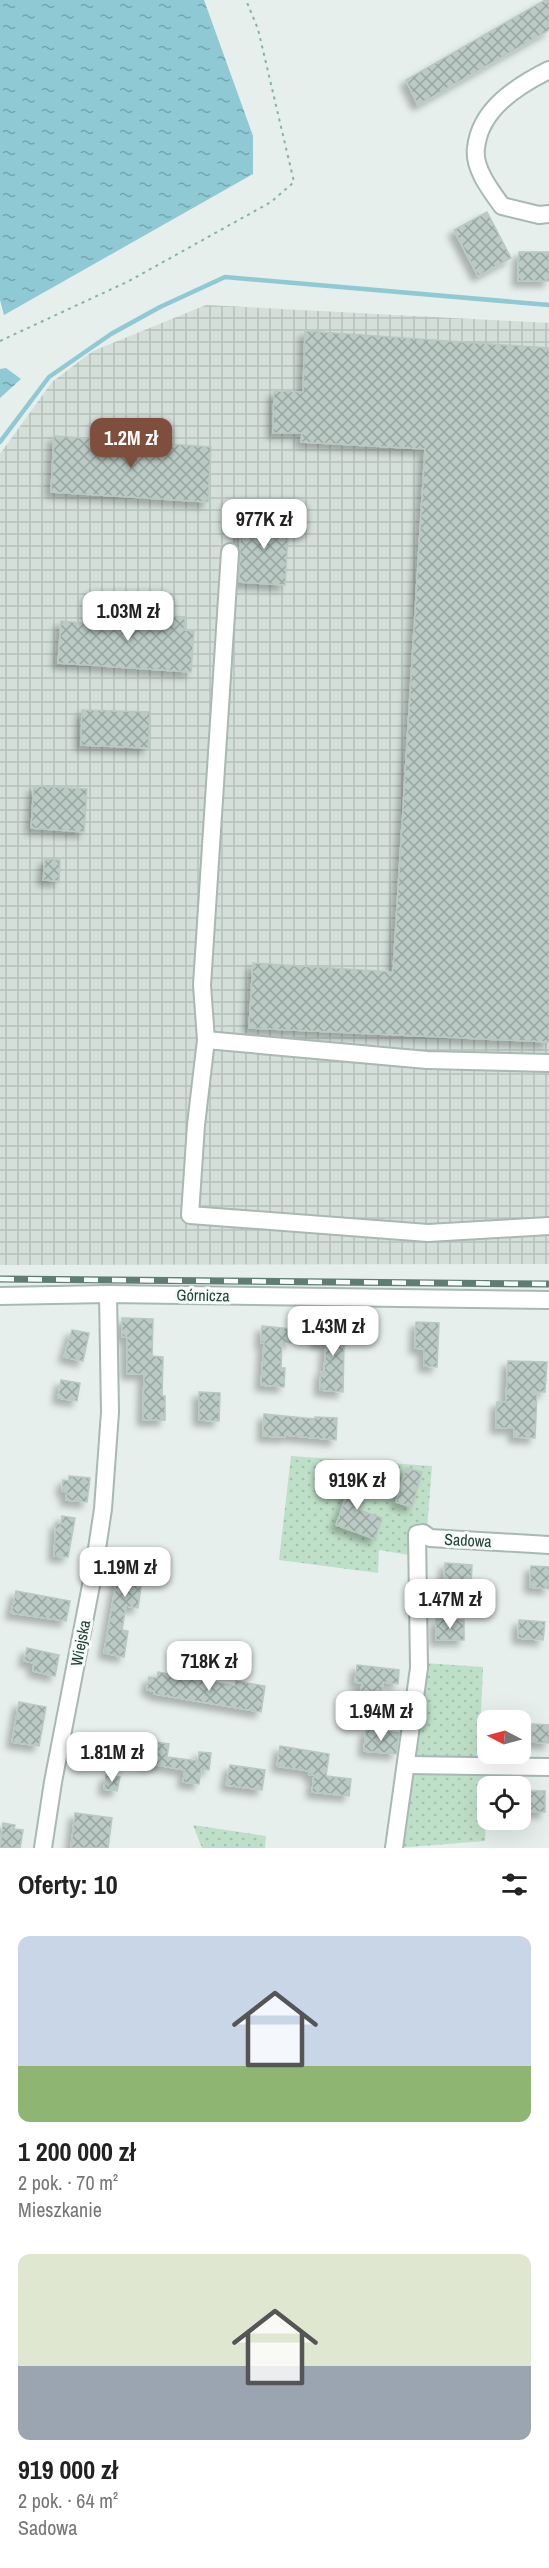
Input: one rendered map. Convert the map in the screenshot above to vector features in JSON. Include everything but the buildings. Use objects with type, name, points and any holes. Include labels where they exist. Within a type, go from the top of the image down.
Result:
[{"type":"street","points":[[549,70],[525,82],[495,106],[475,149],[480,172],[502,206],[538,215],[549,214]]},
{"type":"street","points":[[230,552],[201,985],[206,1040],[196,1125],[190,1215],[428,1233],[549,1226]]},
{"type":"street","points":[[206,1040],[427,1060],[549,1063]]},
{"type":"street","name":"Górnicza","points":[[0,1296],[108,1294],[549,1300]]},
{"type":"street","name":"Wiejska","points":[[43,1848],[103,1509],[110,1412],[108,1294]]},
{"type":"street","name":"Sadowa","points":[[394,1848],[419,1668],[417,1534],[423,1533],[430,1538],[549,1545]]},
{"type":"street","points":[[407,1766],[549,1767]]},
{"type":"path","points":[[0,341],[129,281],[271,202],[294,182],[258,29],[246,0]]},
{"type":"shaded area","points":[[206,305],[549,323],[549,1264],[0,1265],[0,454],[52,382],[93,351]]},
{"type":"green space","points":[[291,1456],[432,1466],[427,1529],[410,1527],[409,1555],[379,1550],[378,1573],[279,1560]]},
{"type":"green space","points":[[424,1663],[483,1667],[481,1710],[477,1710],[477,1761],[416,1760],[414,1754]]},
{"type":"green space","points":[[415,1771],[487,1772],[487,1776],[477,1776],[477,1830],[485,1830],[485,1841],[397,1848],[409,1779]]},
{"type":"green space","points":[[193,1825],[266,1836],[265,1848],[202,1848]]},
{"type":"water","points":[[0,0],[204,0],[253,136],[253,174],[4,315],[0,300]]},
{"type":"water","points":[[6,368],[21,379],[0,398],[0,369]]},
{"type":"waterway","points":[[0,442],[49,377],[111,334],[160,307],[225,277],[549,305]]},
{"type":"railway","points":[[0,1279],[549,1284]]}]
